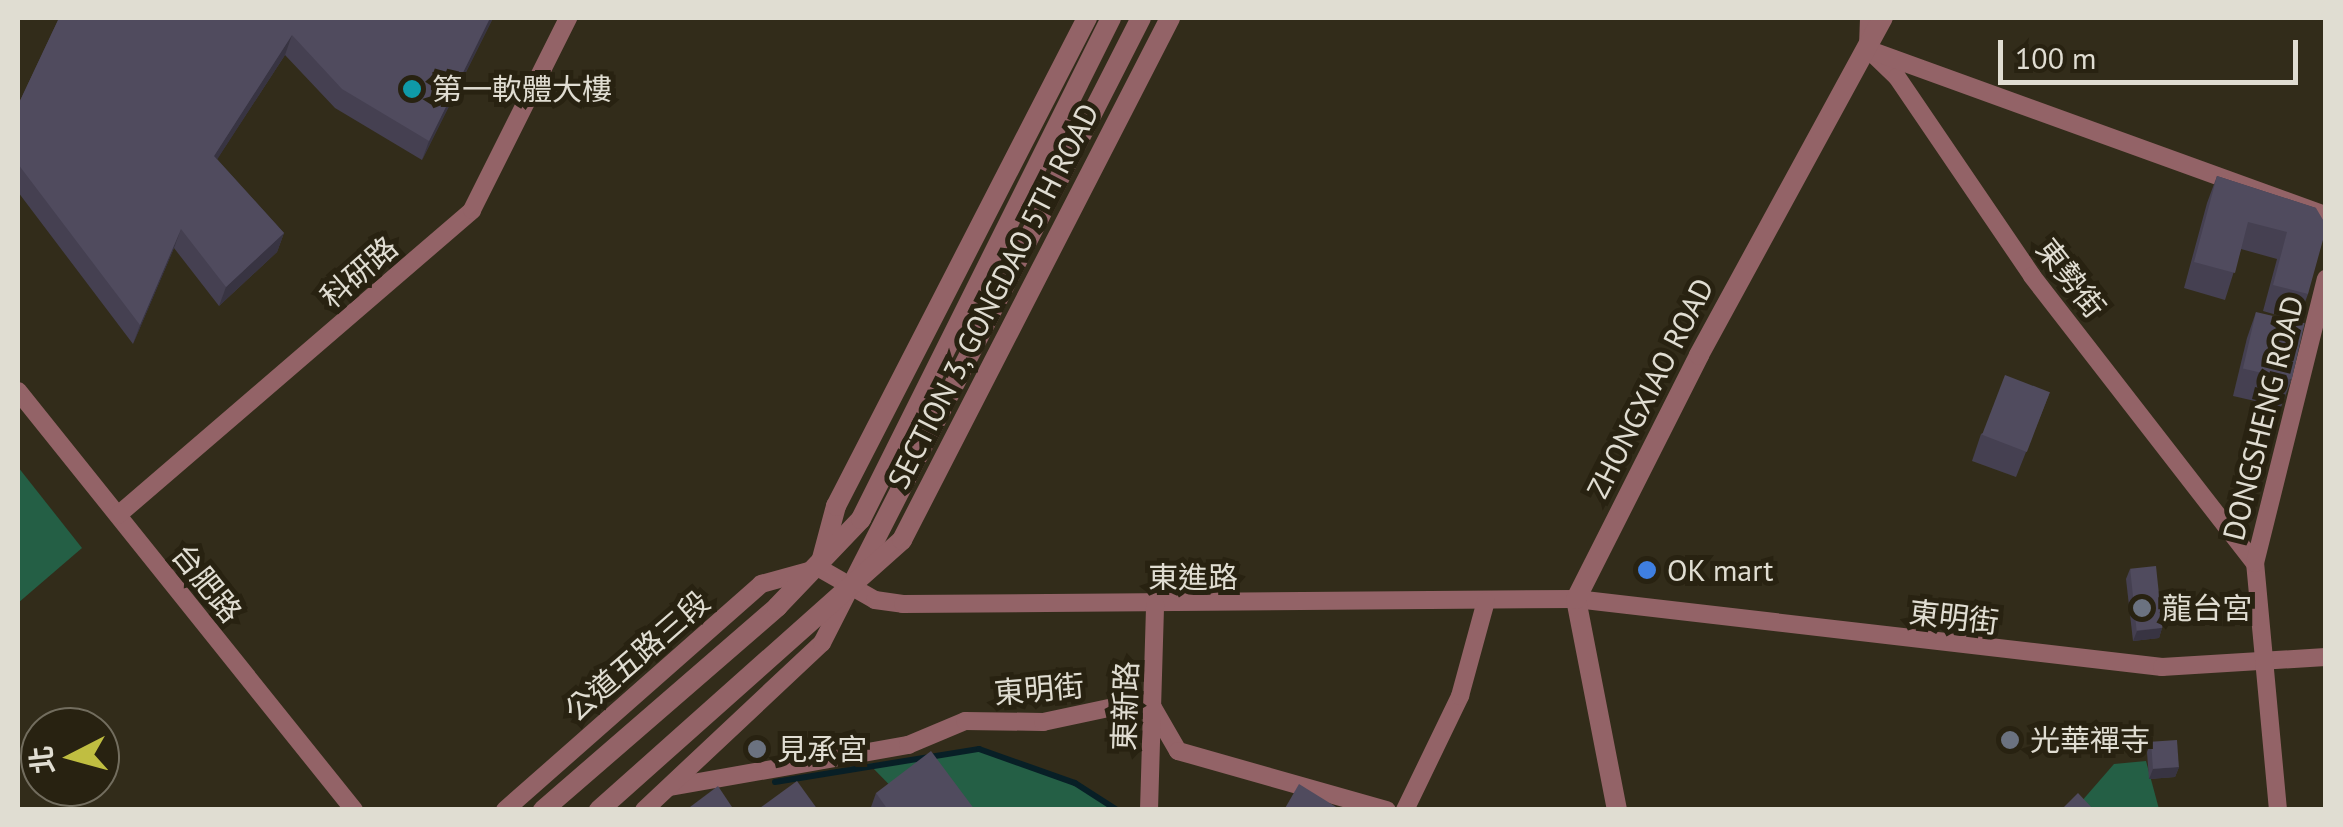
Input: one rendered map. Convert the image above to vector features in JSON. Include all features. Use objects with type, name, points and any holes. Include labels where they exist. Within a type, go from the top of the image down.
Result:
[{"type":"street","name":"科研路","points":[[118,515],[472,210],[568,18]]},
{"type":"street","name":"SECTION 3, GONGDAO 5TH ROAD","points":[[819,568],[836,506],[1087,18]]},
{"type":"street","name":"SECTION 3, GONGDAO 5TH ROAD","points":[[544,810],[819,568],[861,519],[1111,18]]},
{"type":"street","name":"SECTION 3, GONGDAO 5TH ROAD","points":[[850,587],[1140,18]]},
{"type":"street","name":"SECTION 3, GONGDAO 5TH ROAD","points":[[599,810],[902,540],[1170,18]]},
{"type":"street","points":[[1869,18],[1868,50],[2326,215]]},
{"type":"street","name":"ZHONGXIAO ROAD","points":[[1576,599],[1698,355],[1883,18]]},
{"type":"street","name":"東勢街","points":[[1868,50],[1897,76],[2032,276],[2256,563]]},
{"type":"street","name":"DONGSHENG ROAD","points":[[2278,810],[2256,563],[2326,279]]},
{"type":"street","name":"台肥路","points":[[18,391],[354,810]]},
{"type":"street","name":"東進路","points":[[819,568],[850,587],[902,604],[1576,599]]},
{"type":"street","name":"公道五路三段","points":[[506,810],[761,584],[819,568]]},
{"type":"street","points":[[644,810],[822,643],[850,587]]},
{"type":"street","points":[[1576,599],[1618,810]]},
{"type":"street","name":"東明街","points":[[1576,599],[2162,667],[2326,657]]},
{"type":"street","points":[[1404,810],[1460,696],[1486,601]]},
{"type":"street","name":"東新路","points":[[1149,803],[1155,604]]},
{"type":"street","name":"東明街","points":[[670,787],[908,746],[965,721],[1044,722],[1125,702],[1152,706]]},
{"type":"street","points":[[1152,706],[1178,751],[1386,810]]},
{"type":"green space","points":[[18,467],[82,548],[18,603]]},
{"type":"green space","points":[[979,749],[1075,783],[1117,809],[913,809],[869,764]]},
{"type":"green space","points":[[2146,761],[2159,809],[2074,810],[2114,764]]},
{"type":"building","points":[[59,18],[490,18],[429,141],[342,89],[292,35],[214,156],[284,233],[226,287],[181,229],[140,325],[18,164],[18,105]]},
{"type":"building","points":[[2217,176],[2316,208],[2326,229],[2308,294],[2273,285],[2287,232],[2248,222],[2235,273],[2194,262]]},
{"type":"building","points":[[2256,312],[2305,323],[2292,380],[2243,369]]},
{"type":"building","points":[[2005,375],[2050,392],[2027,452],[1982,435]]},
{"type":"building","name":"龍台宮","points":[[2156,566],[2162,628],[2137,630],[2130,569]]},
{"type":"building","points":[[2177,740],[2179,767],[2153,769],[2151,742]]},
{"type":"building","points":[[931,751],[975,810],[888,810],[876,793]]},
{"type":"building","points":[[797,781],[818,810],[757,810]]},
{"type":"building","points":[[1299,784],[1341,810],[1284,810]]},
{"type":"building","points":[[718,786],[734,810],[686,810]]},
{"type":"building","points":[[2078,793],[2094,810],[2061,810]]},
{"type":"waterway","points":[[775,782],[979,749],[1075,783],[1117,810]]},
{"type":"place","name":"第一軟體大樓","points":[[412,89]]},
{"type":"place","name":"OK mart","points":[[1647,570]]},
{"type":"place","name":"龍台宮","points":[[2142,608]]},
{"type":"place","name":"光華禪寺","points":[[2010,740]]},
{"type":"place","name":"見承宮","points":[[757,749]]}]
